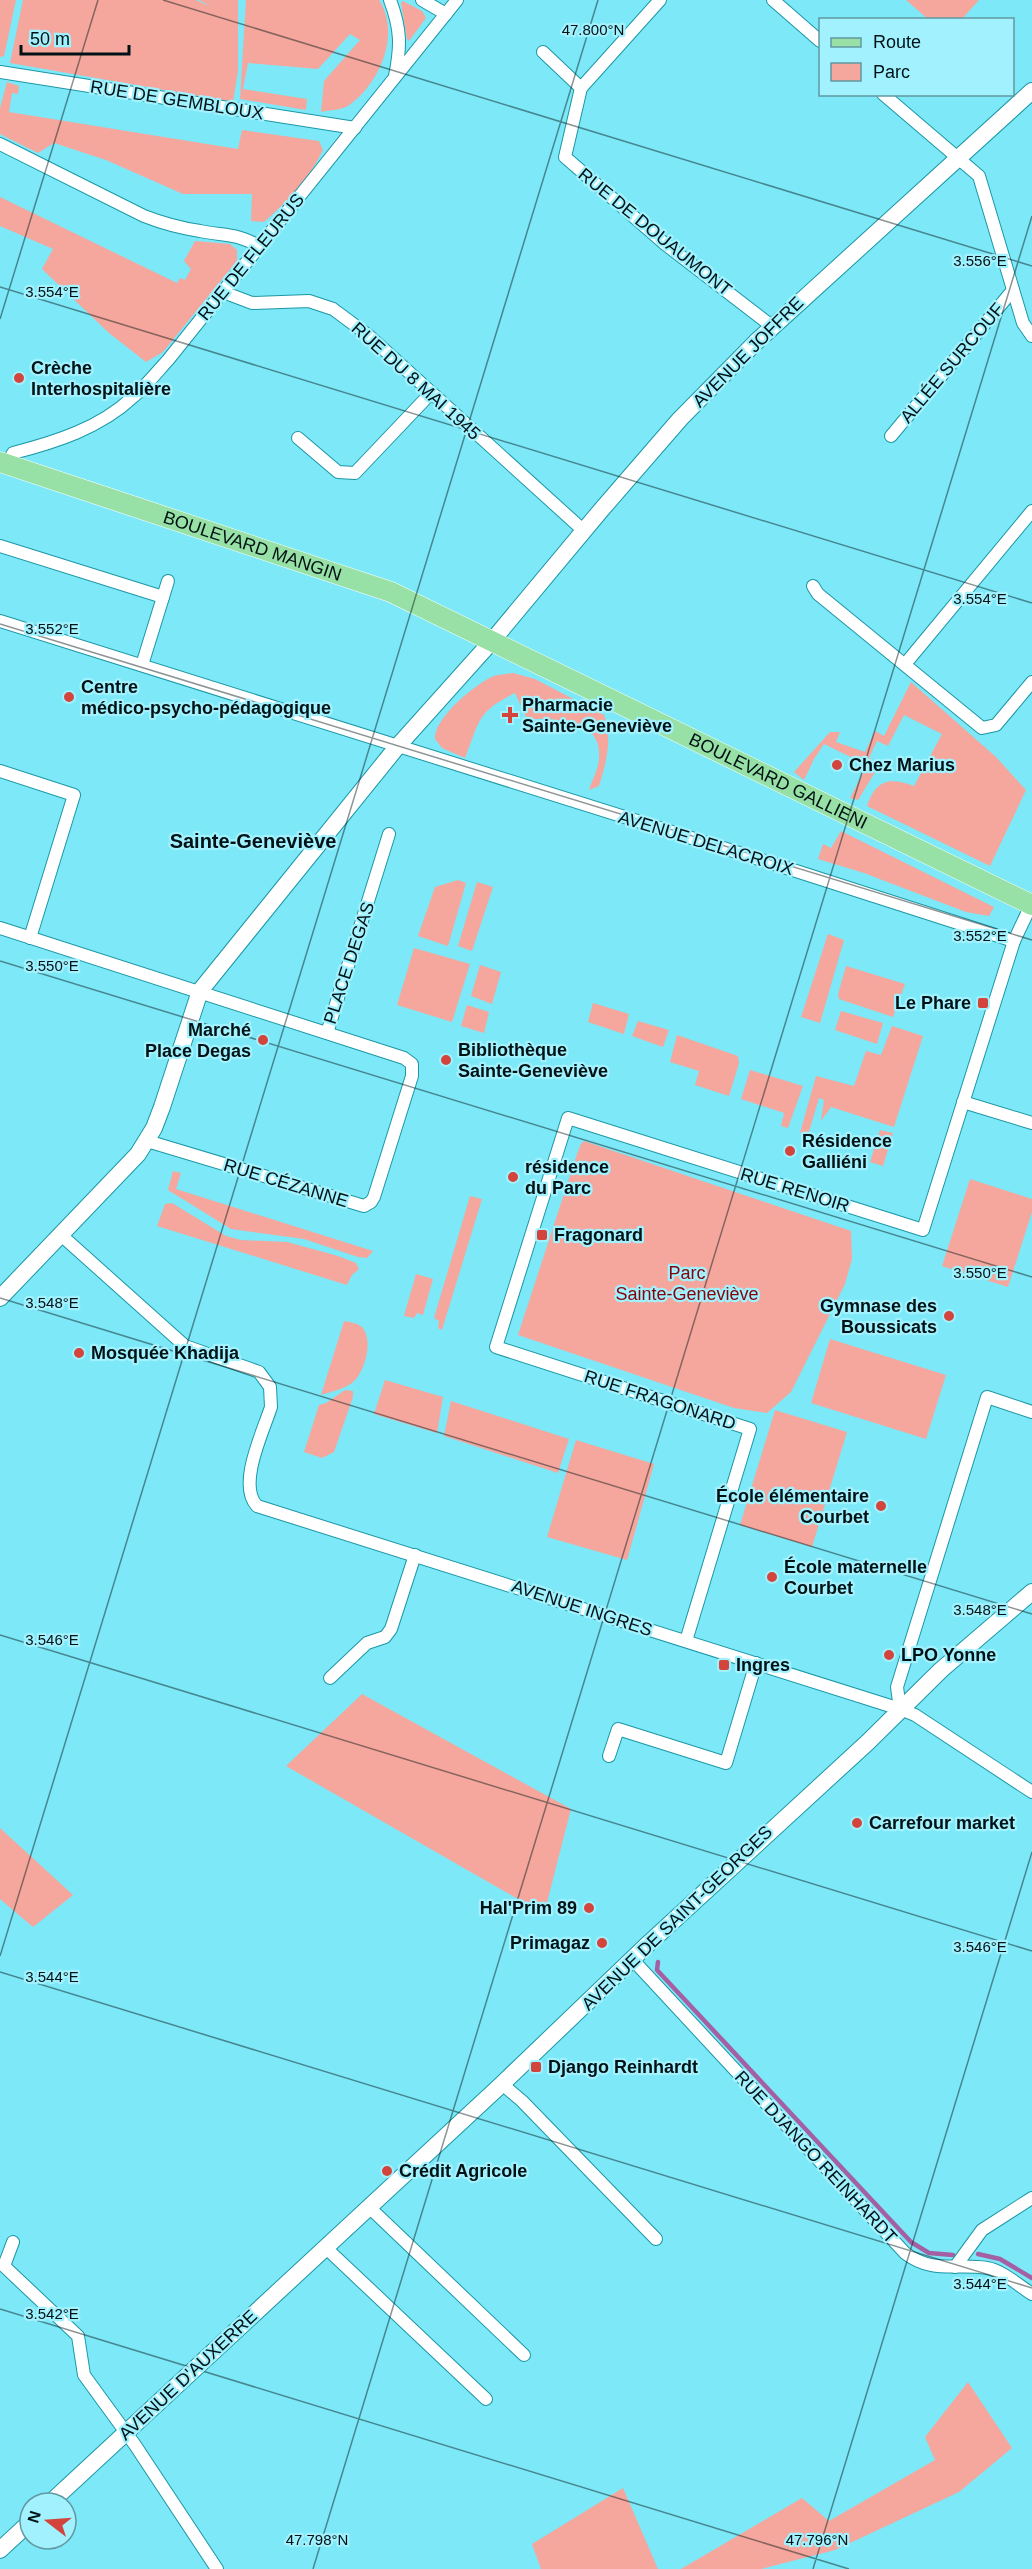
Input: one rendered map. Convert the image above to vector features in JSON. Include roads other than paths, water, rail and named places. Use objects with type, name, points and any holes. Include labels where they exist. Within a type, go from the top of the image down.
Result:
[{"type":"main road","name":"BOULEVARD MANGIN","points":[[4,463],[391,592],[492,640]]},
{"type":"main road","name":"BOULEVARD GALLIENI","points":[[492,640],[1032,905]]},
{"type":"street","points":[[390,0],[396,15],[401,47],[395,77]]},
{"type":"street","points":[[422,0],[446,14]]},
{"type":"street","name":"RUE DE FLEURUS","points":[[4,463],[13,453],[44,446],[93,426],[132,398],[168,360],[457,0]]},
{"type":"street","name":"RUE DE DOUAUMONT","points":[[660,0],[581,88],[565,157],[665,244],[773,327]]},
{"type":"street","points":[[773,0],[819,40]]},
{"type":"street","points":[[543,52],[581,88]]},
{"type":"street","name":"RUE DE GEMBLOUX","points":[[0,72],[355,128]]},
{"type":"street","name":"AVENUE JOFFRE","points":[[200,991],[398,747],[681,419],[773,327],[1032,91]]},
{"type":"street","points":[[885,96],[979,176],[1023,323],[1032,336]]},
{"type":"street","points":[[0,144],[144,216],[169,225],[242,236],[260,246]]},
{"type":"street","name":"ALLÉE SURCOUF","points":[[891,436],[1013,290]]},
{"type":"street","name":"RUE DU 8 MAI 1945","points":[[223,291],[252,303],[309,301],[333,309],[368,335],[584,531]]},
{"type":"street","points":[[298,438],[338,472],[355,473],[431,393]]},
{"type":"street","points":[[906,663],[1031,515]]},
{"type":"street","points":[[0,548],[163,597]]},
{"type":"street","points":[[142,665],[168,581]]},
{"type":"street","points":[[813,586],[818,594],[906,663],[978,726],[992,728],[1032,682]]},
{"type":"street","name":"AVENUE DELACROIX","points":[[1,626],[142,665],[1014,941]]},
{"type":"street","points":[[0,771],[74,795],[30,938]]},
{"type":"street","name":"PLACE DEGAS","points":[[0,928],[327,1033],[389,834]]},
{"type":"street","name":"RUE RENOIR","points":[[496,1347],[568,1118],[923,1230],[1014,941],[1032,905]]},
{"type":"street","points":[[0,1298],[120,1174],[147,1141],[162,1107],[200,991]]},
{"type":"street","name":"RUE CÉZANNE","points":[[147,1141],[359,1205],[368,1204],[374,1197],[403,1106],[412,1076],[412,1064],[404,1058],[327,1033]]},
{"type":"street","points":[[963,1102],[1032,1123]]},
{"type":"street","name":"AVENUE INGRES","points":[[61,1235],[185,1346],[249,1368],[266,1378],[273,1397],[272,1407],[248,1486],[251,1500],[264,1509],[900,1709],[915,1715],[1032,1792]]},
{"type":"street","name":"RUE FRAGONARD","points":[[496,1347],[750,1429],[686,1641]]},
{"type":"street","points":[[900,1709],[897,1687],[987,1397],[1032,1412]]},
{"type":"street","points":[[330,1678],[367,1643],[385,1637],[392,1629],[415,1555]]},
{"type":"street","name":"AVENUE DE SAINT-GEORGES","points":[[325,2247],[868,1742],[900,1709],[1032,1592]]},
{"type":"street","points":[[609,1756],[618,1729],[726,1763],[756,1663]]},
{"type":"street","name":"RUE DJANGO REINHARDT","points":[[633,1960],[905,2253],[918,2262],[933,2266],[996,2271],[1032,2294]]},
{"type":"street","points":[[502,2084],[522,2101],[656,2238]]},
{"type":"street","points":[[955,2267],[982,2230],[1032,2198]]},
{"type":"street","points":[[369,2207],[524,2355]]},
{"type":"street","points":[[13,2242],[4,2266],[78,2336],[84,2375],[217,2569]]},
{"type":"street","points":[[325,2247],[486,2399]]},
{"type":"street","name":"AVENUE D'AUXERRE","points":[[63,2491],[325,2247]]},
{"type":"street","points":[[0,2550],[18,2533]]},
{"type":"waterway","points":[[658,1962],[657,1970],[911,2242],[929,2253],[953,2255]]},
{"type":"waterway","points":[[978,2254],[1000,2259],[1032,2278]]},
{"type":"place","name":"Crèche Interhospitalière","points":[[19,378]]},
{"type":"place","name":"Centre médico-psycho-pédagogique","points":[[69,697]]},
{"type":"place","name":"Pharmacie Sainte-Geneviève","points":[[510,715]]},
{"type":"place","name":"Chez Marius","points":[[837,765]]},
{"type":"place","name":"Le Phare","points":[[983,1003]]},
{"type":"place","name":"Marché Place Degas","points":[[263,1040]]},
{"type":"place","name":"Bibliothèque Sainte-Geneviève","points":[[446,1060]]},
{"type":"place","name":"Résidence Galliéni","points":[[790,1151]]},
{"type":"place","name":"résidence du Parc","points":[[513,1177]]},
{"type":"place","name":"Fragonard","points":[[542,1235]]},
{"type":"place","name":"Gymnase des Boussicats","points":[[949,1316]]},
{"type":"place","name":"Mosquée Khadija","points":[[79,1353]]},
{"type":"place","name":"École élémentaire Courbet","points":[[881,1506]]},
{"type":"place","name":"École maternelle Courbet","points":[[772,1577]]},
{"type":"place","name":"LPO Yonne","points":[[889,1655]]},
{"type":"place","name":"Ingres","points":[[724,1665]]},
{"type":"place","name":"Carrefour market","points":[[857,1823]]},
{"type":"place","name":"Hal'Prim 89","points":[[589,1908]]},
{"type":"place","name":"Primagaz","points":[[602,1943]]},
{"type":"place","name":"Django Reinhardt","points":[[536,2067]]},
{"type":"place","name":"Crédit Agricole","points":[[387,2171]]},
{"type":"district","name":"Sainte-Geneviève","points":[[253,841]]},
{"type":"park label","name":"Parc Sainte-Geneviève","points":[[687,1283]]}]
